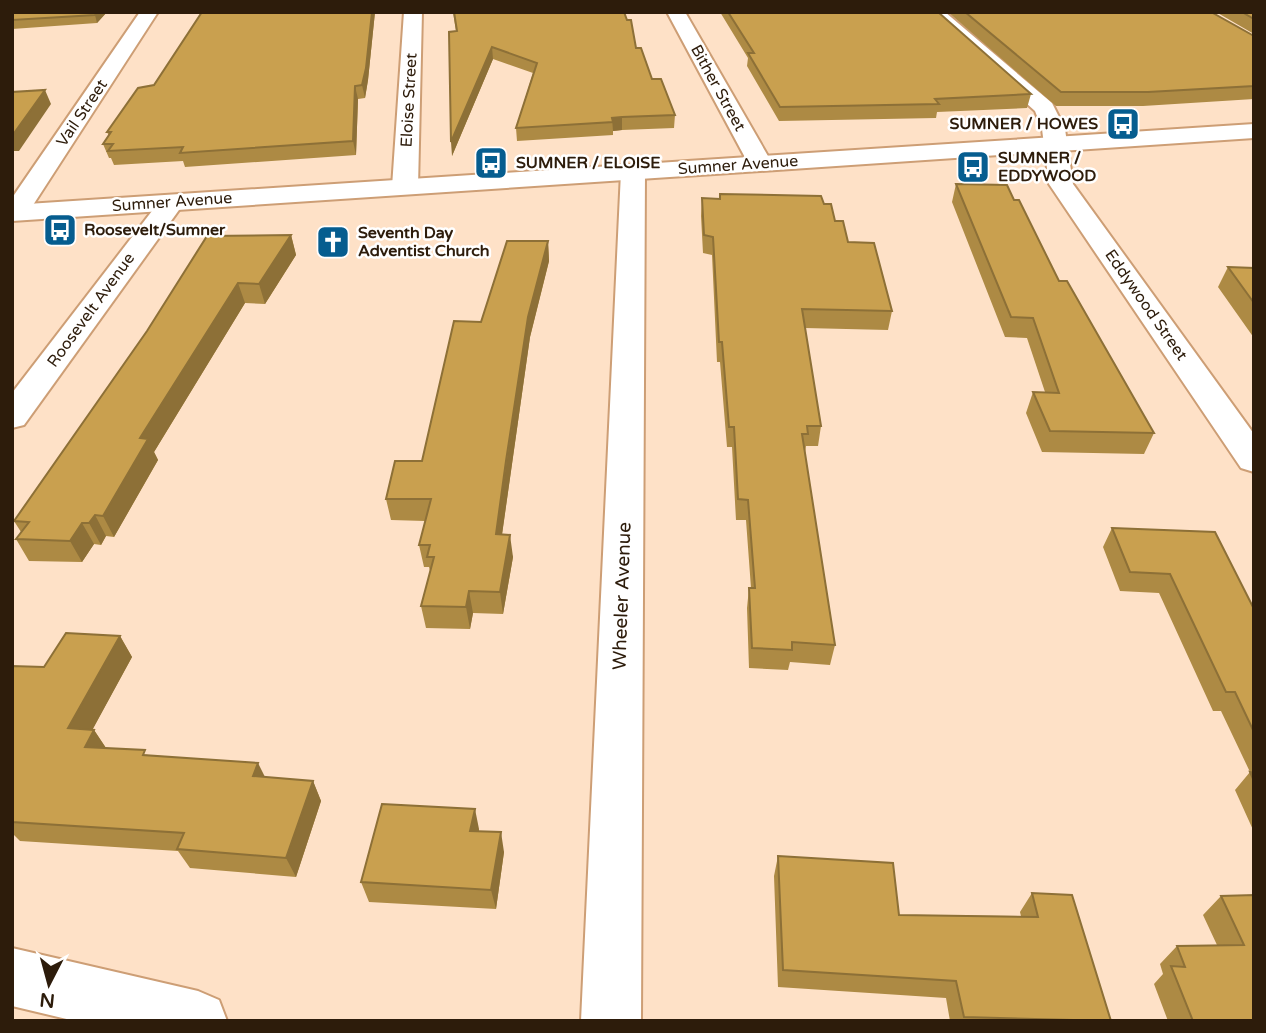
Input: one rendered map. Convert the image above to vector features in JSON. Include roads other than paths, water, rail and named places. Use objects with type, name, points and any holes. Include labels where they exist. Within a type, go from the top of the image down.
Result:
[{"type":"street","name":"Vail Street","points":[[14,213],[149,12]]},
{"type":"street","name":"Eloise Street","points":[[405,187],[413,12]]},
{"type":"street","name":"Bither Street","points":[[676,12],[761,163]]},
{"type":"street","points":[[934,12],[1044,108],[1053,122],[1059,144]]},
{"type":"street","name":"Sumner Avenue","points":[[14,213],[1254,131]]},
{"type":"street","name":"Eddywood Street","points":[[1059,144],[1056,168],[1061,184],[1254,460]]},
{"type":"street","name":"Wheeler Avenue","points":[[611,1021],[633,172]]},
{"type":"street","name":"Roosevelt Avenue","points":[[12,417],[171,203]]},
{"type":"street","points":[[12,977],[198,1021]]},
{"type":"place","name":"SUMNER / HOWES","points":[[1123,124]]},
{"type":"place","name":"SUMNER / ELOISE","points":[[491,163]]},
{"type":"place","name":"SUMNER / EDDYWOOD","points":[[973,167]]},
{"type":"place","name":"Roosevelt/Sumner","points":[[60,230]]},
{"type":"place","name":"Seventh Day Adventist Church","points":[[333,242]]}]
